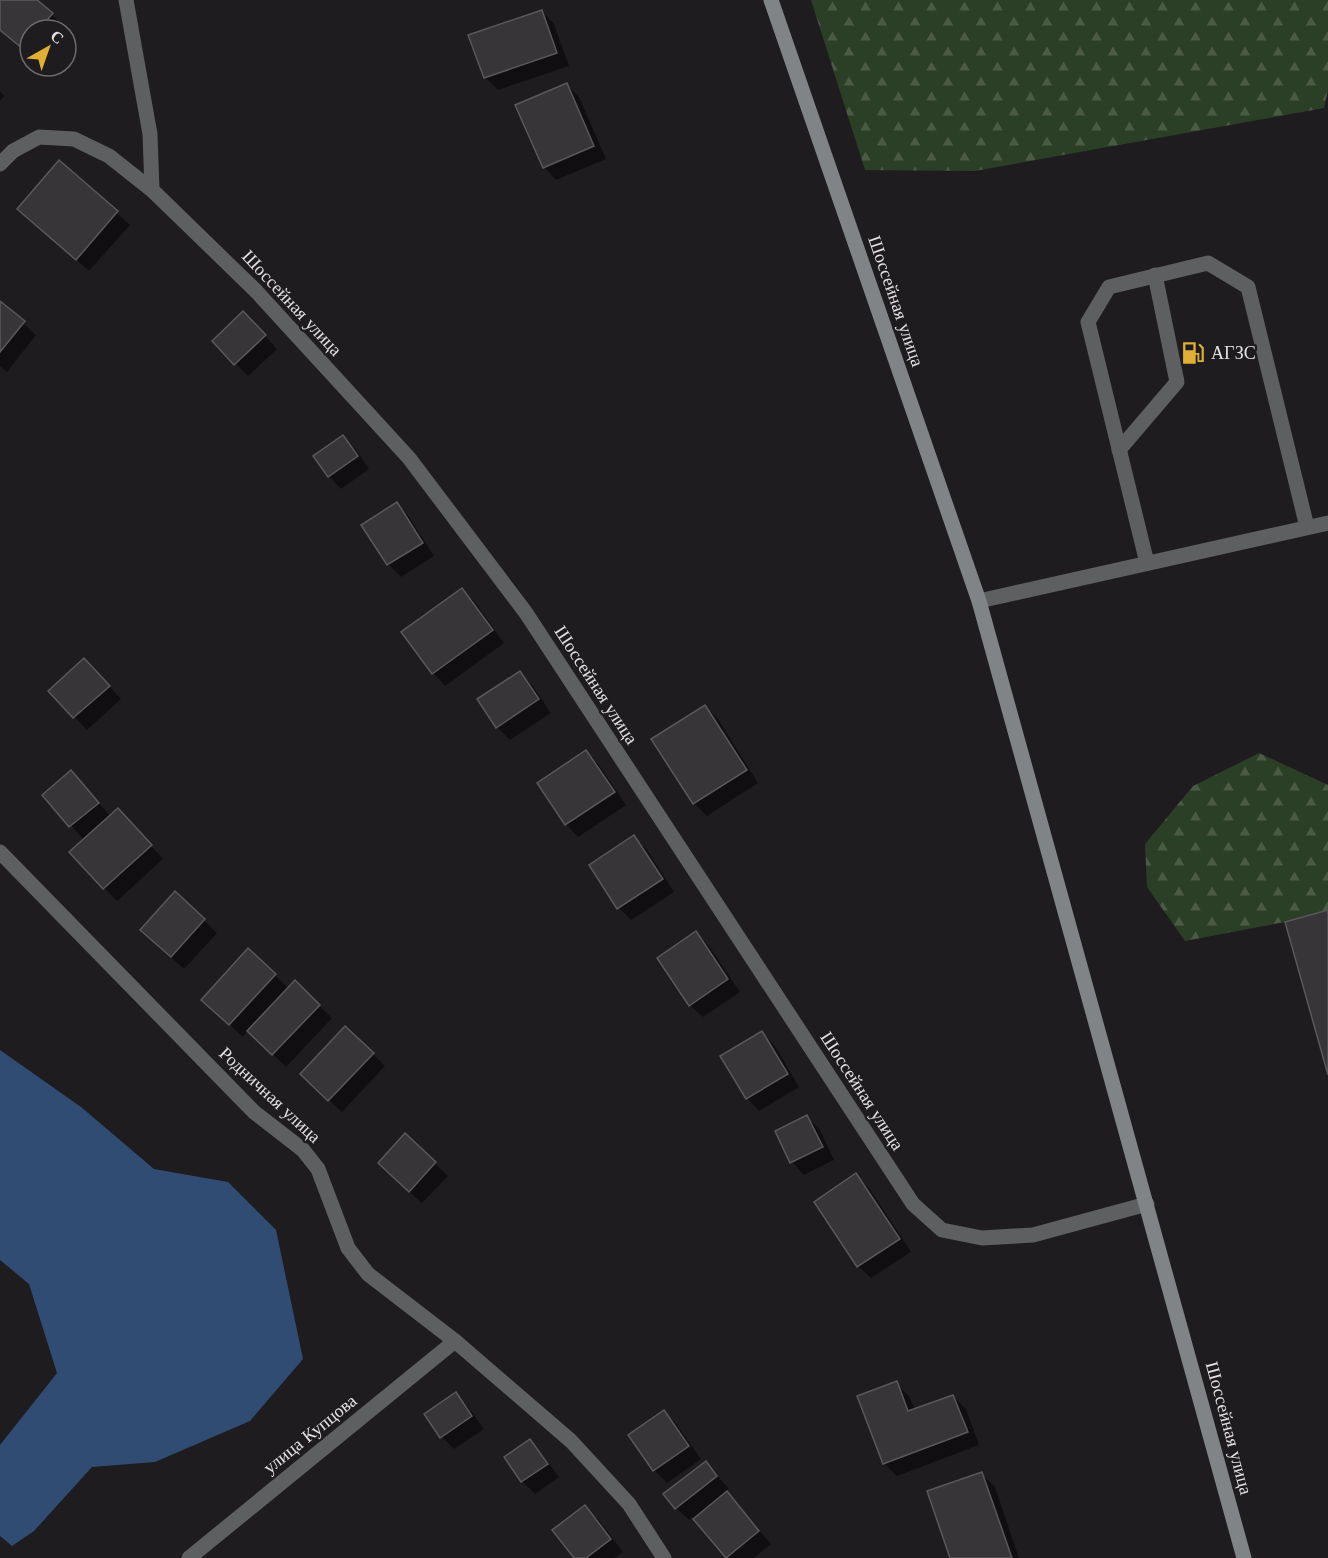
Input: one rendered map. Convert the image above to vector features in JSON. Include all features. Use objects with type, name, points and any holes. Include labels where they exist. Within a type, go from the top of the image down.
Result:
[{"type":"street","points":[[126,0],[150,134],[152,190]]},
{"type":"street","name":"Шоссейная улица","points":[[771,0],[979,601],[1244,1558]]},
{"type":"street","name":"Шоссейная улица","points":[[0,164],[13,151],[39,137],[74,139],[109,156],[152,190],[256,291],[409,458],[526,613],[913,1204],[942,1230],[982,1238],[1033,1235],[1147,1204]]},
{"type":"street","points":[[1147,563],[1088,322],[1109,287],[1208,262],[1248,287],[1308,527]]},
{"type":"street","points":[[1119,450],[1177,382],[1155,275]]},
{"type":"street","points":[[979,601],[1328,523]]},
{"type":"street","name":"Родничная улица","points":[[0,852],[254,1112],[303,1150],[318,1169],[348,1248],[368,1274],[455,1341],[571,1441],[629,1504],[664,1558]]},
{"type":"street","name":"улица Купцова","points":[[189,1558],[455,1341]]},
{"type":"green space","points":[[811,0],[1328,0],[1328,90],[1324,108],[975,171],[865,170]]},
{"type":"green space","points":[[1259,753],[1328,785],[1328,910],[1285,922],[1185,941],[1147,887],[1145,844],[1193,786]]},
{"type":"water","points":[[0,1050],[81,1107],[154,1169],[228,1182],[276,1230],[303,1359],[250,1421],[155,1462],[92,1467],[34,1531],[12,1546],[0,1536],[0,1445],[57,1373],[29,1284],[0,1260]]},
{"type":"building","points":[[0,0],[37,0],[53,13],[49,18],[18,18],[18,45],[0,30]]},
{"type":"building","points":[[542,10],[557,53],[484,78],[468,35]]},
{"type":"building","points":[[567,83],[594,146],[543,168],[515,105]]},
{"type":"building","points":[[59,160],[118,211],[76,260],[17,209]]},
{"type":"building","points":[[0,301],[25,321],[0,352]]},
{"type":"building","points":[[243,311],[266,335],[234,365],[212,341]]},
{"type":"building","points":[[343,435],[358,456],[328,477],[313,456]]},
{"type":"building","points":[[397,502],[423,543],[387,565],[361,525]]},
{"type":"building","points":[[462,588],[493,630],[432,674],[401,632]]},
{"type":"building","points":[[84,658],[110,686],[73,718],[48,691]]},
{"type":"building","points":[[520,671],[539,699],[496,728],[477,699]]},
{"type":"building","points":[[705,705],[747,770],[693,804],[651,739]]},
{"type":"building","points":[[586,750],[615,792],[565,825],[537,783]]},
{"type":"building","points":[[71,770],[99,803],[69,827],[42,795]]},
{"type":"building","points":[[118,808],[152,845],[103,889],[69,852]]},
{"type":"building","points":[[634,835],[663,879],[617,909],[589,865]]},
{"type":"building","points":[[175,891],[205,919],[171,957],[140,930]]},
{"type":"building","points":[[1328,910],[1328,1075],[1285,922]]},
{"type":"building","points":[[696,931],[728,979],[689,1006],[657,958]]},
{"type":"building","points":[[248,948],[276,974],[229,1025],[201,1000]]},
{"type":"building","points":[[295,980],[320,1005],[272,1055],[247,1031]]},
{"type":"building","points":[[345,1026],[374,1053],[328,1101],[300,1074]]},
{"type":"building","points":[[762,1031],[788,1074],[746,1099],[720,1056]]},
{"type":"building","points":[[807,1115],[823,1147],[790,1163],[775,1131]]},
{"type":"building","points":[[405,1133],[436,1162],[409,1192],[378,1163]]},
{"type":"building","points":[[856,1173],[900,1239],[857,1267],[814,1202]]},
{"type":"building","points":[[897,1381],[908,1411],[953,1395],[968,1432],[883,1464],[857,1396]]},
{"type":"building","points":[[456,1392],[472,1416],[440,1438],[424,1414]]},
{"type":"building","points":[[664,1410],[689,1446],[653,1471],[628,1435]]},
{"type":"building","points":[[530,1439],[548,1464],[521,1482],[504,1457]]},
{"type":"building","points":[[706,1461],[717,1476],[675,1509],[663,1494]]},
{"type":"building","points":[[982,1472],[1012,1558],[950,1558],[927,1491]]},
{"type":"building","points":[[727,1491],[759,1531],[726,1558],[693,1519]]},
{"type":"building","points":[[585,1505],[611,1539],[586,1558],[574,1558],[552,1530]]},
{"type":"place","name":"АГЗС","points":[[1193,353]]}]
